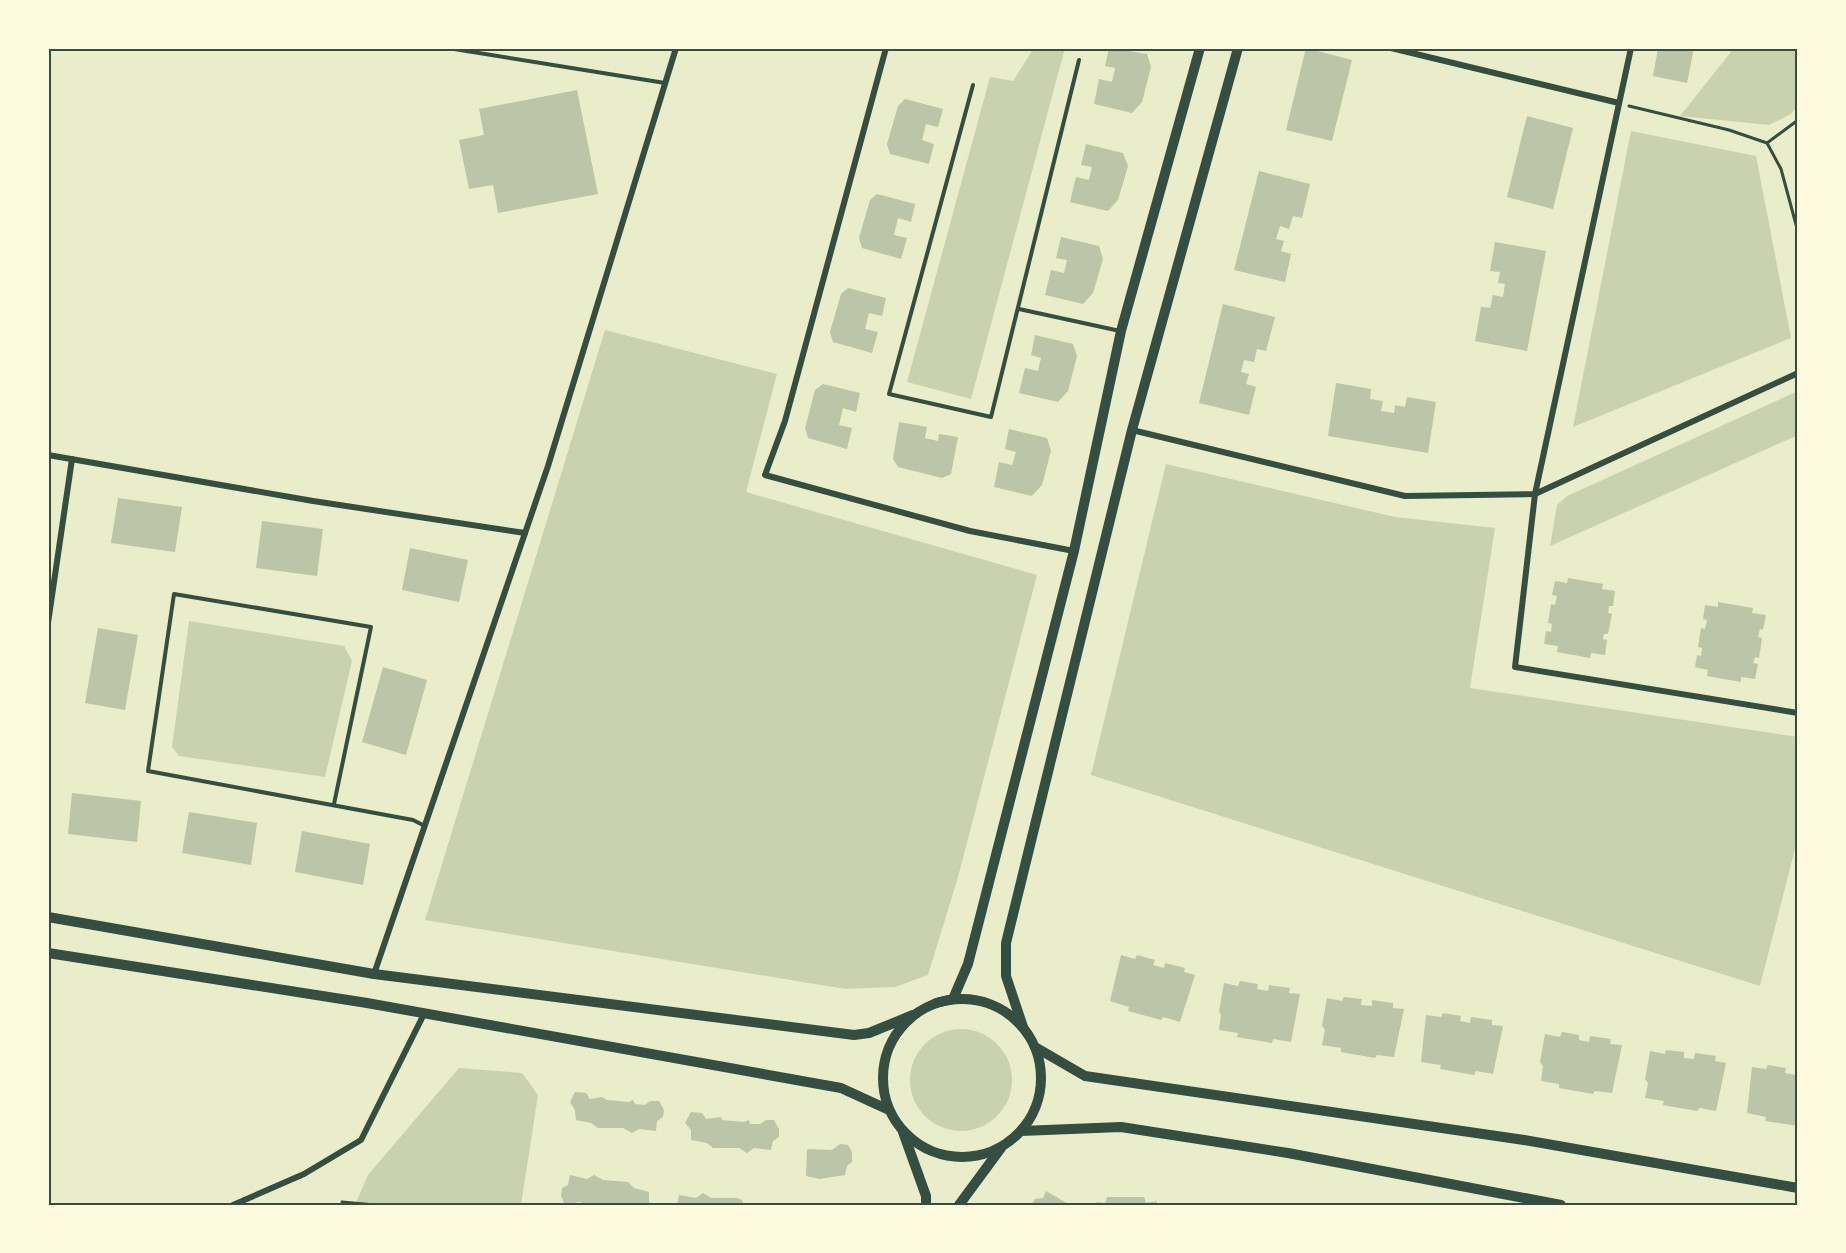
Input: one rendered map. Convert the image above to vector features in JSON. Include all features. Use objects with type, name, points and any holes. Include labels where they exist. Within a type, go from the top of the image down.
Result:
[{"type":"main road","points":[[48,917],[374,974],[855,1035],[869,1034],[936,1003],[953,999],[968,964],[1074,551],[1121,331],[1200,48]]},
{"type":"main road","points":[[959,1205],[1001,1148],[1021,1131],[1034,1113],[1040,1091],[1041,1069],[1035,1047],[1023,1027],[1006,976],[1006,943],[1132,430],[1238,48]]},
{"type":"main road","points":[[48,953],[424,1014],[841,1088],[889,1110]]},
{"type":"main road","points":[[936,1003],[960,998],[983,1001],[1005,1011],[1023,1027]]},
{"type":"main road","points":[[914,1015],[896,1034],[885,1058],[882,1084],[889,1110],[903,1132],[926,1196],[927,1205]]},
{"type":"main road","points":[[1035,1047],[1085,1076],[1524,1140],[1798,1188]]},
{"type":"main road","points":[[1021,1131],[1121,1127],[1288,1154],[1560,1205]]},
{"type":"main road","points":[[903,1132],[924,1149],[949,1157],[976,1157],[1001,1148]]},
{"type":"street","points":[[374,974],[525,533],[676,48]]},
{"type":"street","points":[[886,48],[785,421],[765,475],[970,531],[1074,551]]},
{"type":"street","points":[[1390,48],[1619,103]]},
{"type":"street","points":[[1631,48],[1535,494],[1515,667],[1798,713]]},
{"type":"street","points":[[1132,430],[1405,496],[1535,494],[1798,373]]},
{"type":"street","points":[[48,455],[313,501],[525,533]]},
{"type":"street","points":[[48,623],[72,459]]},
{"type":"street","points":[[232,1205],[304,1174],[361,1140],[424,1014]]},
{"type":"lane","points":[[454,49],[666,83]]},
{"type":"lane","points":[[973,85],[889,394],[991,417],[1079,60]]},
{"type":"lane","points":[[1019,309],[1121,331]]},
{"type":"lane","points":[[334,804],[371,627],[174,594],[148,771],[334,804],[413,820],[426,826]]},
{"type":"path","points":[[1619,103],[1729,130],[1767,143],[1781,169],[1798,232]]},
{"type":"path","points":[[1767,143],[1798,120]]},
{"type":"path","points":[[342,1202],[375,1205]]},
{"type":"green space","points":[[1034,48],[1065,48],[971,399],[907,382],[990,77],[1013,81]]},
{"type":"green space","points":[[1734,48],[1798,48],[1798,105],[1791,114],[1769,125],[1680,116]]},
{"type":"green space","points":[[1631,131],[1756,156],[1791,338],[1573,427]]},
{"type":"green space","points":[[605,330],[777,374],[746,492],[1037,575],[958,877],[928,975],[895,987],[845,989],[425,920]]},
{"type":"green space","points":[[1798,391],[1798,435],[1550,546],[1557,505],[1567,496]]},
{"type":"green space","points":[[1166,464],[1395,517],[1495,528],[1470,688],[1798,737],[1798,837],[1760,986],[1091,775]]},
{"type":"green space","points":[[189,621],[344,646],[352,661],[325,777],[179,756],[172,747]]},
{"type":"green space","points":[[961,1029],[981,1033],[997,1044],[1008,1060],[1012,1080],[1008,1100],[997,1116],[981,1127],[961,1131],[941,1127],[925,1116],[914,1100],[910,1080],[914,1060],[925,1044],[941,1033]]},
{"type":"green space","points":[[459,1068],[522,1073],[538,1095],[521,1205],[355,1205],[368,1175]]},
{"type":"building","points":[[1109,48],[1147,54],[1151,67],[1142,102],[1132,113],[1094,104],[1099,79],[1112,82],[1115,68],[1105,66]]},
{"type":"building","points":[[1306,48],[1352,60],[1332,141],[1286,130]]},
{"type":"building","points":[[1658,48],[1694,48],[1687,83],[1653,76]]},
{"type":"building","points":[[577,90],[598,194],[498,213],[493,185],[469,189],[459,140],[484,135],[479,109]]},
{"type":"building","points":[[905,99],[943,109],[938,127],[926,124],[922,140],[934,144],[929,164],[890,154],[887,144],[898,106]]},
{"type":"building","points":[[1527,116],[1573,128],[1553,209],[1507,197]]},
{"type":"building","points":[[1086,144],[1123,153],[1128,166],[1118,200],[1108,211],[1070,202],[1076,177],[1089,180],[1092,167],[1081,165]]},
{"type":"building","points":[[1259,171],[1310,184],[1302,218],[1293,216],[1289,229],[1280,226],[1276,239],[1284,241],[1281,251],[1291,254],[1285,282],[1234,270]]},
{"type":"building","points":[[877,194],[915,204],[911,222],[898,218],[894,235],[907,238],[901,259],[862,248],[859,238],[870,200]]},
{"type":"building","points":[[1061,237],[1099,246],[1103,259],[1093,293],[1083,304],[1045,295],[1051,270],[1064,273],[1067,260],[1056,258]]},
{"type":"building","points":[[1495,242],[1546,251],[1527,351],[1475,341],[1481,307],[1490,308],[1493,295],[1503,297],[1505,284],[1498,283],[1500,272],[1490,271]]},
{"type":"building","points":[[848,288],[886,298],[882,316],[869,313],[865,329],[878,332],[872,353],[833,342],[830,332],[841,294]]},
{"type":"building","points":[[1223,304],[1275,317],[1266,351],[1257,349],[1254,362],[1244,360],[1241,372],[1249,374],[1246,384],[1256,387],[1249,415],[1199,403]]},
{"type":"building","points":[[1035,335],[1073,344],[1077,356],[1068,391],[1058,402],[1019,393],[1025,368],[1038,371],[1041,358],[1031,355]]},
{"type":"building","points":[[1336,383],[1371,389],[1370,399],[1383,401],[1381,411],[1394,413],[1395,405],[1405,407],[1407,397],[1436,402],[1428,453],[1328,436]]},
{"type":"building","points":[[823,384],[860,393],[856,412],[843,408],[839,425],[852,428],[847,449],[808,438],[805,428],[815,390]]},
{"type":"building","points":[[899,422],[927,427],[925,438],[938,441],[939,434],[958,437],[951,474],[942,478],[898,467],[893,459]]},
{"type":"building","points":[[1009,429],[1047,438],[1051,451],[1042,485],[1032,496],[994,487],[999,462],[1012,465],[1016,452],[1005,449]]},
{"type":"building","points":[[118,498],[182,507],[175,552],[111,543]]},
{"type":"building","points":[[262,521],[323,529],[317,576],[256,568]]},
{"type":"building","points":[[410,548],[468,560],[459,602],[402,590]]},
{"type":"building","points":[[1568,578],[1603,584],[1602,589],[1615,591],[1613,606],[1609,606],[1608,613],[1612,614],[1608,634],[1604,634],[1603,639],[1607,640],[1605,655],[1591,653],[1590,658],[1557,652],[1558,646],[1544,644],[1546,631],[1551,632],[1552,624],[1548,623],[1551,604],[1555,605],[1557,596],[1552,595],[1555,581],[1567,583]]},
{"type":"building","points":[[1718,602],[1753,608],[1752,613],[1766,615],[1763,630],[1760,629],[1758,637],[1762,638],[1759,658],[1755,657],[1753,663],[1758,664],[1755,679],[1741,677],[1741,682],[1707,676],[1708,670],[1695,667],[1697,655],[1701,656],[1702,648],[1698,647],[1701,628],[1705,629],[1707,620],[1703,619],[1705,605],[1718,607]]},
{"type":"building","points":[[98,628],[138,635],[125,710],[85,703]]},
{"type":"building","points":[[383,667],[427,680],[406,755],[362,742]]},
{"type":"building","points":[[72,793],[141,801],[137,842],[68,834]]},
{"type":"building","points":[[189,812],[257,823],[251,865],[182,853]]},
{"type":"building","points":[[302,831],[370,844],[363,885],[295,872]]},
{"type":"building","points":[[1121,955],[1135,959],[1137,955],[1155,960],[1153,965],[1164,968],[1165,963],[1185,968],[1184,972],[1195,975],[1180,1022],[1163,1017],[1161,1020],[1128,1011],[1129,1007],[1110,1001]]},
{"type":"building","points":[[1240,981],[1258,984],[1257,989],[1268,991],[1269,985],[1290,988],[1289,993],[1300,994],[1291,1042],[1273,1039],[1272,1043],[1237,1037],[1238,1033],[1219,1030],[1221,1015],[1219,1011],[1224,983],[1238,986]]},
{"type":"building","points":[[1344,997],[1362,999],[1361,1005],[1372,1006],[1372,1000],[1393,1003],[1393,1008],[1404,1009],[1394,1057],[1377,1055],[1375,1058],[1341,1052],[1341,1048],[1322,1045],[1325,1030],[1322,1026],[1327,998],[1342,1001]]},
{"type":"building","points":[[1443,1013],[1461,1016],[1460,1021],[1470,1023],[1471,1017],[1492,1020],[1492,1025],[1503,1026],[1493,1074],[1476,1071],[1474,1075],[1440,1069],[1441,1065],[1421,1062],[1426,1015],[1441,1017]]},
{"type":"building","points":[[1562,1032],[1579,1035],[1579,1040],[1589,1042],[1590,1036],[1611,1039],[1610,1044],[1622,1045],[1612,1093],[1595,1091],[1593,1094],[1559,1088],[1559,1084],[1541,1081],[1543,1066],[1540,1062],[1545,1034],[1560,1037]]},
{"type":"building","points":[[1666,1050],[1684,1052],[1684,1058],[1694,1059],[1695,1053],[1716,1056],[1715,1061],[1726,1063],[1716,1111],[1700,1108],[1697,1111],[1663,1105],[1664,1101],[1645,1098],[1648,1083],[1645,1079],[1650,1051],[1665,1054]]},
{"type":"building","points":[[1768,1065],[1786,1068],[1785,1073],[1796,1075],[1798,1070],[1798,1126],[1765,1121],[1766,1117],[1747,1113],[1752,1067],[1766,1069]]},
{"type":"building","points":[[575,1092],[586,1093],[590,1099],[602,1097],[607,1100],[629,1102],[633,1100],[635,1104],[645,1105],[650,1101],[659,1101],[664,1110],[663,1117],[657,1121],[656,1131],[639,1129],[632,1133],[623,1128],[598,1128],[591,1123],[576,1120],[575,1110],[570,1102]]},
{"type":"building","points":[[691,1112],[702,1113],[706,1119],[721,1117],[722,1120],[744,1122],[749,1120],[750,1124],[774,1120],[779,1129],[779,1137],[773,1141],[771,1150],[754,1148],[747,1153],[739,1148],[713,1148],[707,1143],[691,1140],[691,1130],[685,1123]]},
{"type":"building","points":[[840,1144],[848,1145],[852,1152],[852,1162],[847,1166],[845,1175],[820,1179],[806,1176],[807,1149],[832,1150]]},
{"type":"building","points":[[570,1175],[587,1179],[594,1175],[603,1180],[628,1182],[634,1188],[649,1192],[649,1202],[652,1205],[589,1205],[579,1202],[565,1205],[561,1196],[562,1188],[568,1185]]},
{"type":"building","points":[[1046,1191],[1070,1205],[1031,1205],[1035,1199],[1043,1198]]},
{"type":"building","points":[[703,1193],[711,1198],[737,1198],[742,1200],[744,1205],[677,1205],[679,1195],[696,1198]]},
{"type":"building","points":[[1107,1197],[1144,1197],[1146,1203],[1157,1201],[1156,1205],[1095,1205],[1097,1202],[1105,1203]]}]
